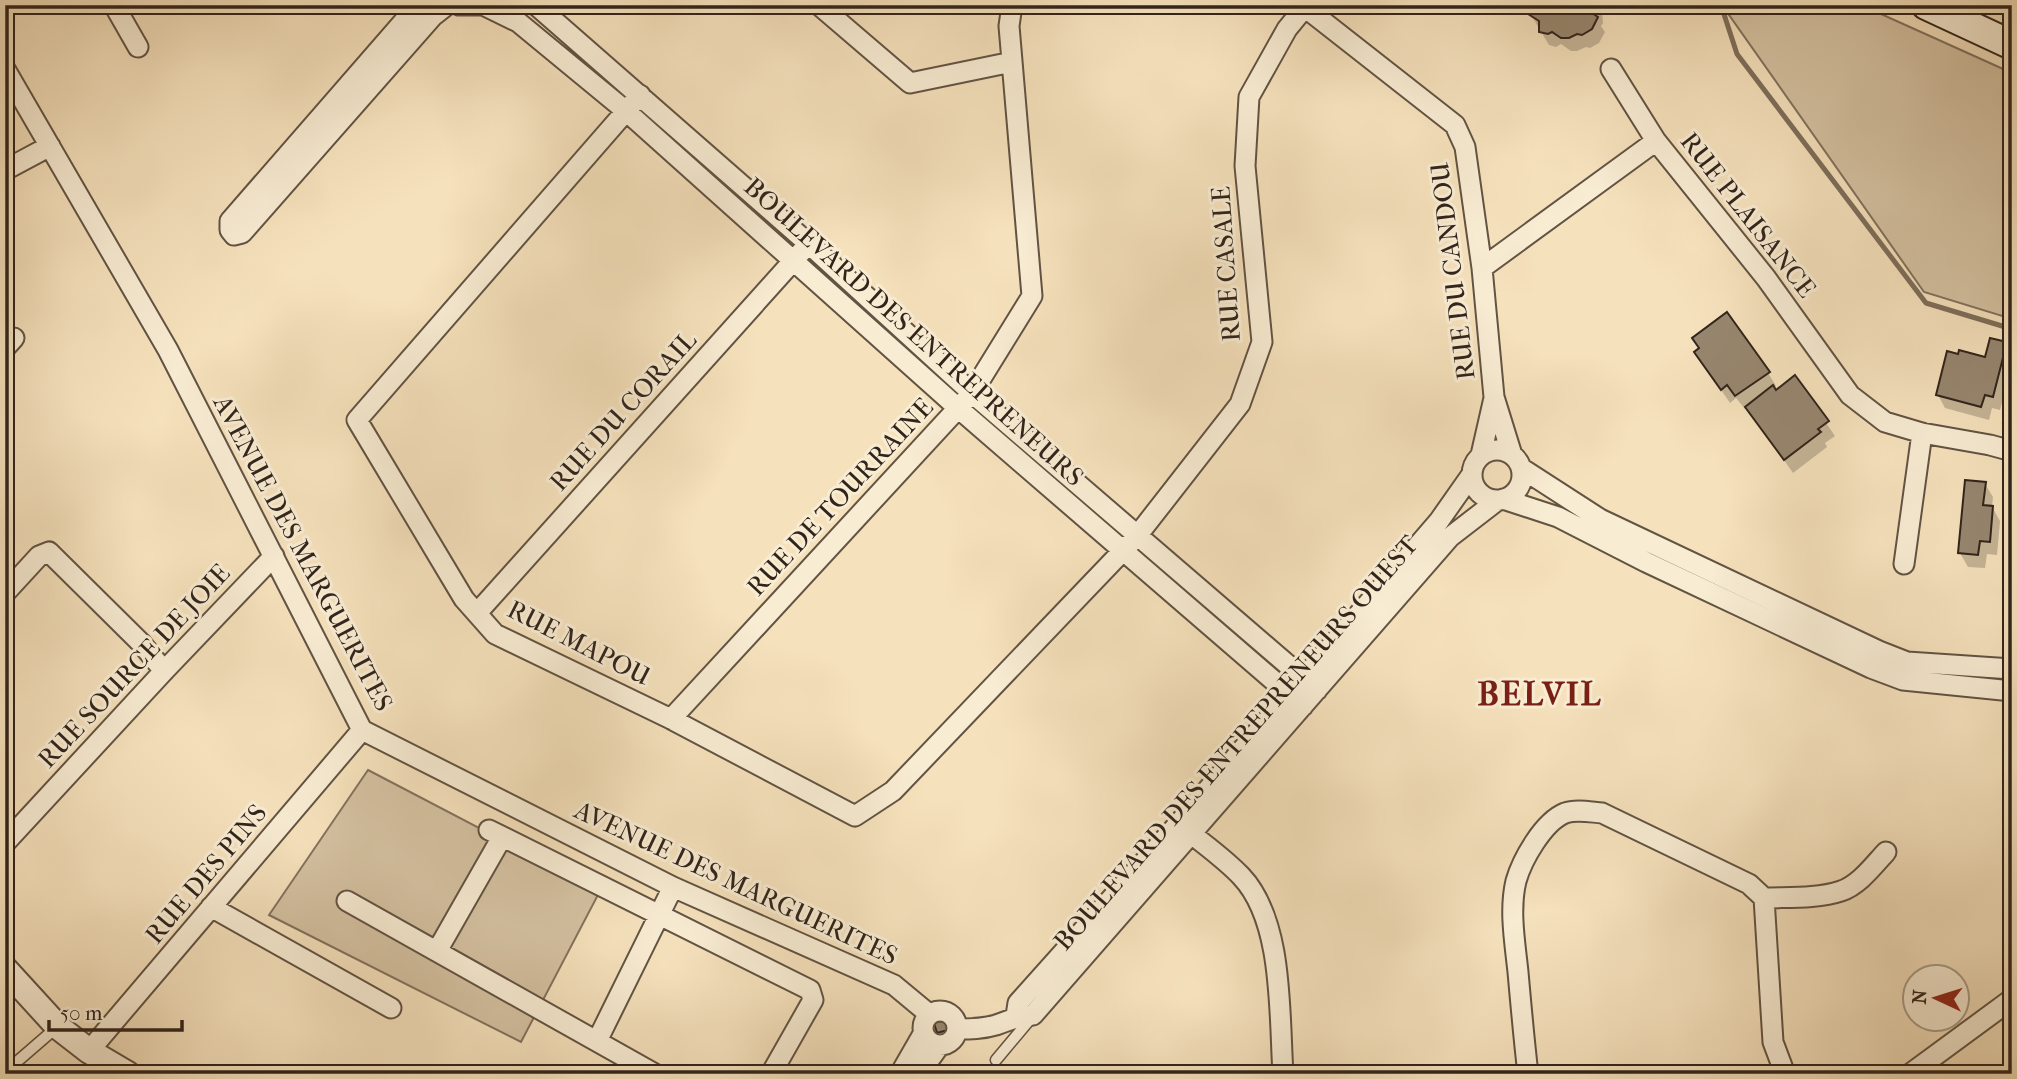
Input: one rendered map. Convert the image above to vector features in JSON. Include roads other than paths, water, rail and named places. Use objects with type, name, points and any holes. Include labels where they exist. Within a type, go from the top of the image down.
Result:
[{"type":"main road","points":[[1926,5],[2012,45]]},
{"type":"street","points":[[114,5],[138,47]]},
{"type":"street","points":[[418,5],[230,221],[230,230],[234,235],[242,233],[433,16],[447,5]]},
{"type":"street","points":[[459,5],[482,5]]},
{"type":"street","name":"BOULEVARD DES ENTREPRENEURS","points":[[482,5],[518,22],[626,111],[958,408],[1296,700]]},
{"type":"street","name":"BOULEVARD DES ENTREPRENEURS","points":[[536,5],[809,244],[972,393],[1310,685]]},
{"type":"street","points":[[820,5],[910,83],[1012,62]]},
{"type":"street","name":"RUE DE TOURRAINE","points":[[671,719],[972,393],[1032,296],[1009,26],[1012,5]]},
{"type":"street","name":"RUE DU CANDOU","points":[[1304,6],[1455,125],[1465,147],[1482,268],[1494,397],[1517,462]]},
{"type":"street","name":"RUE CASALE","points":[[1136,536],[1240,404],[1262,342],[1245,166],[1249,97],[1287,29],[1304,6]]},
{"type":"street","name":"AVENUE DES MARGUERITES","points":[[5,69],[168,350],[362,730],[673,887],[894,985],[929,1014],[944,1011],[951,1015],[957,1029]]},
{"type":"street","points":[[1611,69],[1656,141]]},
{"type":"street","name":"RUE MAPOU","points":[[640,95],[357,420],[464,599],[495,634],[671,719],[855,816],[893,791],[1136,536]]},
{"type":"street","name":"RUE PLAISANCE","points":[[1482,268],[1656,141],[1766,278],[1850,395],[1885,422],[1922,433],[1990,444],[2012,451]]},
{"type":"street","points":[[5,170],[50,146]]},
{"type":"street","name":"RUE DU CORAIL","points":[[477,613],[809,244]]},
{"type":"street","name":"RUE DU CANDOU","points":[[1481,455],[1494,397]]},
{"type":"street","points":[[1905,564],[1922,433]]},
{"type":"street","points":[[1595,527],[1500,450],[1487,451],[1473,467],[1472,474],[1477,491],[1486,498],[1595,527],[1884,663],[1903,680],[2012,691]]},
{"type":"street","points":[[1500,500],[1519,487],[1522,475],[1517,462]]},
{"type":"street","name":"BOULEVARD DES ENTREPRENEURS OUEST","points":[[1310,685],[1439,521],[1472,474]]},
{"type":"street","name":"BOULEVARD DES ENTREPRENEURS OUEST","points":[[957,1029],[979,1029],[1025,1016],[1296,700],[1450,537],[1500,500]]},
{"type":"street","points":[[5,593],[39,556],[49,552],[142,643],[164,671]]},
{"type":"street","name":"RUE SOURCE DE JOIE","points":[[5,843],[274,556]]},
{"type":"street","points":[[1884,663],[2012,669]]},
{"type":"street","name":"RUE DES PINS","points":[[89,1051],[362,730]]},
{"type":"street","points":[[1528,1074],[1513,910],[1517,880],[1536,839],[1551,821],[1566,812],[1602,813],[1749,884],[1764,898],[1773,1042],[1785,1074]]},
{"type":"street","points":[[1185,828],[1242,877],[1262,907],[1273,940],[1283,1074]]},
{"type":"street","points":[[437,951],[495,834],[810,990],[813,1000],[771,1074]]},
{"type":"street","points":[[1764,898],[1822,895],[1842,891],[1861,879],[1886,852]]},
{"type":"street","points":[[597,1041],[673,887]]},
{"type":"street","points":[[347,901],[655,1074]]},
{"type":"street","points":[[211,907],[391,1008]]},
{"type":"street","points":[[5,969],[58,1027],[89,1051],[128,1074]]},
{"type":"street","points":[[1909,1074],[2012,999]]},
{"type":"street","points":[[929,1014],[922,1027],[923,1034],[933,1044],[940,1045],[951,1041],[957,1029]]},
{"type":"street","points":[[901,1074],[923,1034]]},
{"type":"street","points":[[919,1074],[940,1045]]},
{"type":"lane","points":[[996,1060],[1025,1016]]},
{"type":"lane","points":[[5,1072],[58,1027]]},
{"type":"waterway","points":[[1721,5],[1737,54],[1926,303],[2012,329]]},
{"type":"district","name":"BELVIL","points":[[1540,694]]}]
